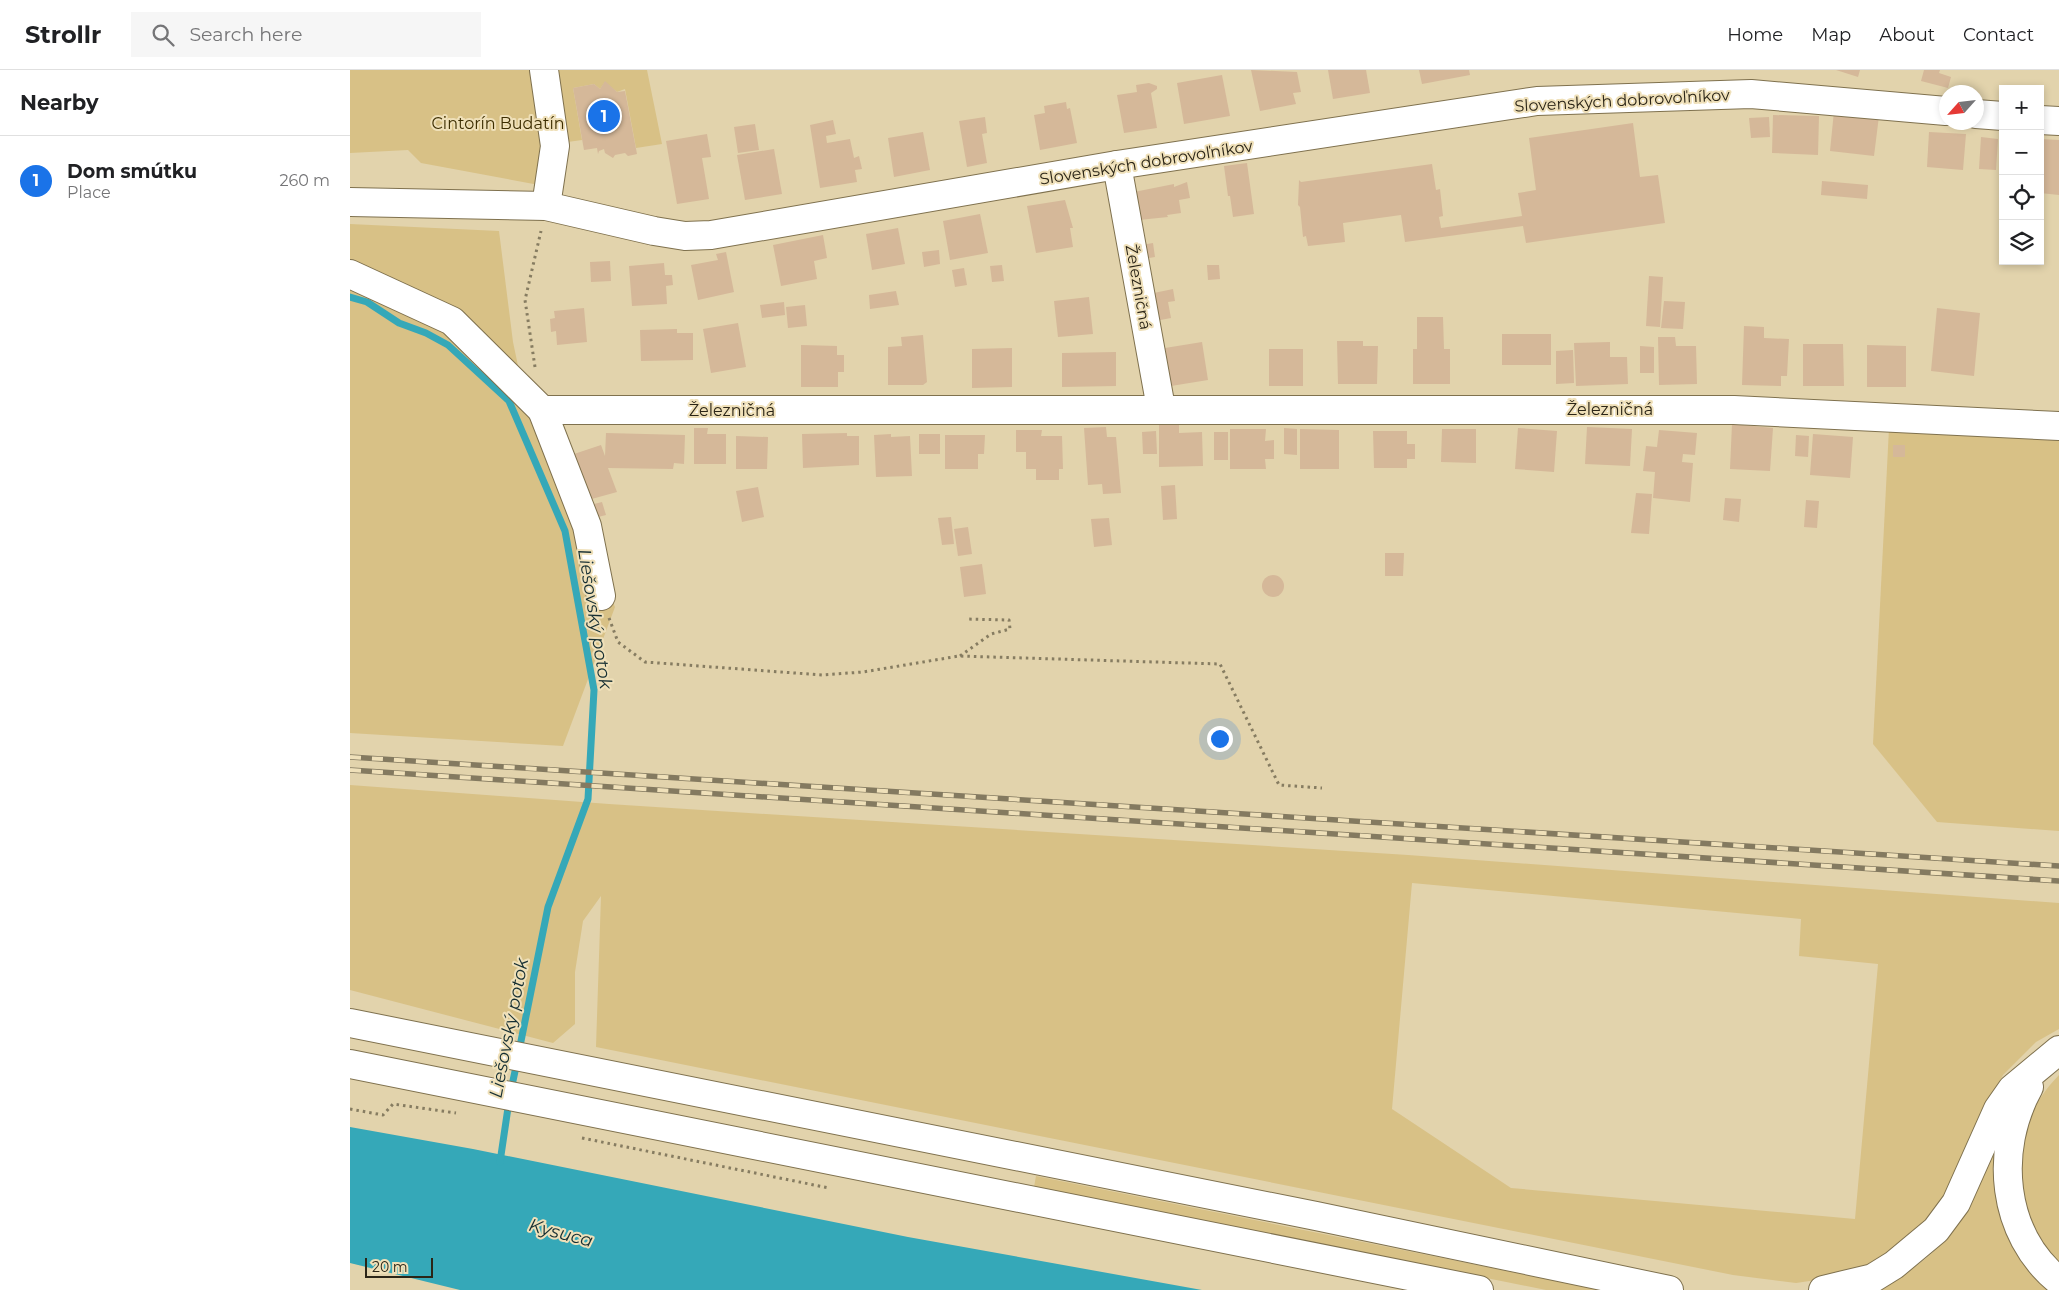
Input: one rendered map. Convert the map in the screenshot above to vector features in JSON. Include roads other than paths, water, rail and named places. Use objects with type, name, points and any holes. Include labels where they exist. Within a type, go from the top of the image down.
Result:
[{"type":"street","points":[[544,70],[555,146],[546,206]]},
{"type":"street","name":"Slovenských dobrovoľníkov","points":[[350,202],[546,206],[654,231],[685,236],[711,235],[1117,166],[1536,101],[1751,94],[1939,110]]},
{"type":"street","points":[[1984,115],[1999,116]]},
{"type":"street","points":[[2044,120],[2059,121]]},
{"type":"street","name":"Železničná","points":[[1117,166],[1161,408]]},
{"type":"street","points":[[350,274],[452,320],[542,410],[587,526],[601,596]]},
{"type":"street","name":"Železničná","points":[[542,410],[1161,408],[1734,410],[2059,426]]},
{"type":"street","points":[[350,1023],[1306,1214],[1669,1290]]},
{"type":"street","points":[[2050,1057],[2020,1104],[2010,1131],[2006,1160],[2007,1182],[2013,1209],[2022,1232],[2035,1256],[2059,1281]]},
{"type":"street","points":[[1822,1290],[1873,1278],[1894,1265],[1936,1230],[1956,1203],[1998,1109],[2012,1089],[2050,1057]]},
{"type":"street","points":[[350,1064],[491,1094],[1480,1290]]},
{"type":"water","name":"Kysuca","points":[[350,1127],[473,1149],[908,1237],[1202,1290],[460,1290],[350,1263]]},
{"type":"waterway","name":"Liešovský potok","points":[[350,297],[367,302],[399,323],[426,333],[448,345],[509,401],[565,531],[594,690],[588,799],[548,907],[519,1051]]},
{"type":"waterway","name":"Liešovský potok","points":[[511,1090],[517,1062]]},
{"type":"waterway","name":"Liešovský potok","points":[[500,1162],[509,1101]]},
{"type":"railway","points":[[350,757],[2059,866]]},
{"type":"railway","points":[[350,770],[2059,881]]},
{"type":"place","name":"Dom smútku","points":[[604,116]]},
{"type":"park label","name":"Cintorín Budatín","points":[[498,123]]}]
